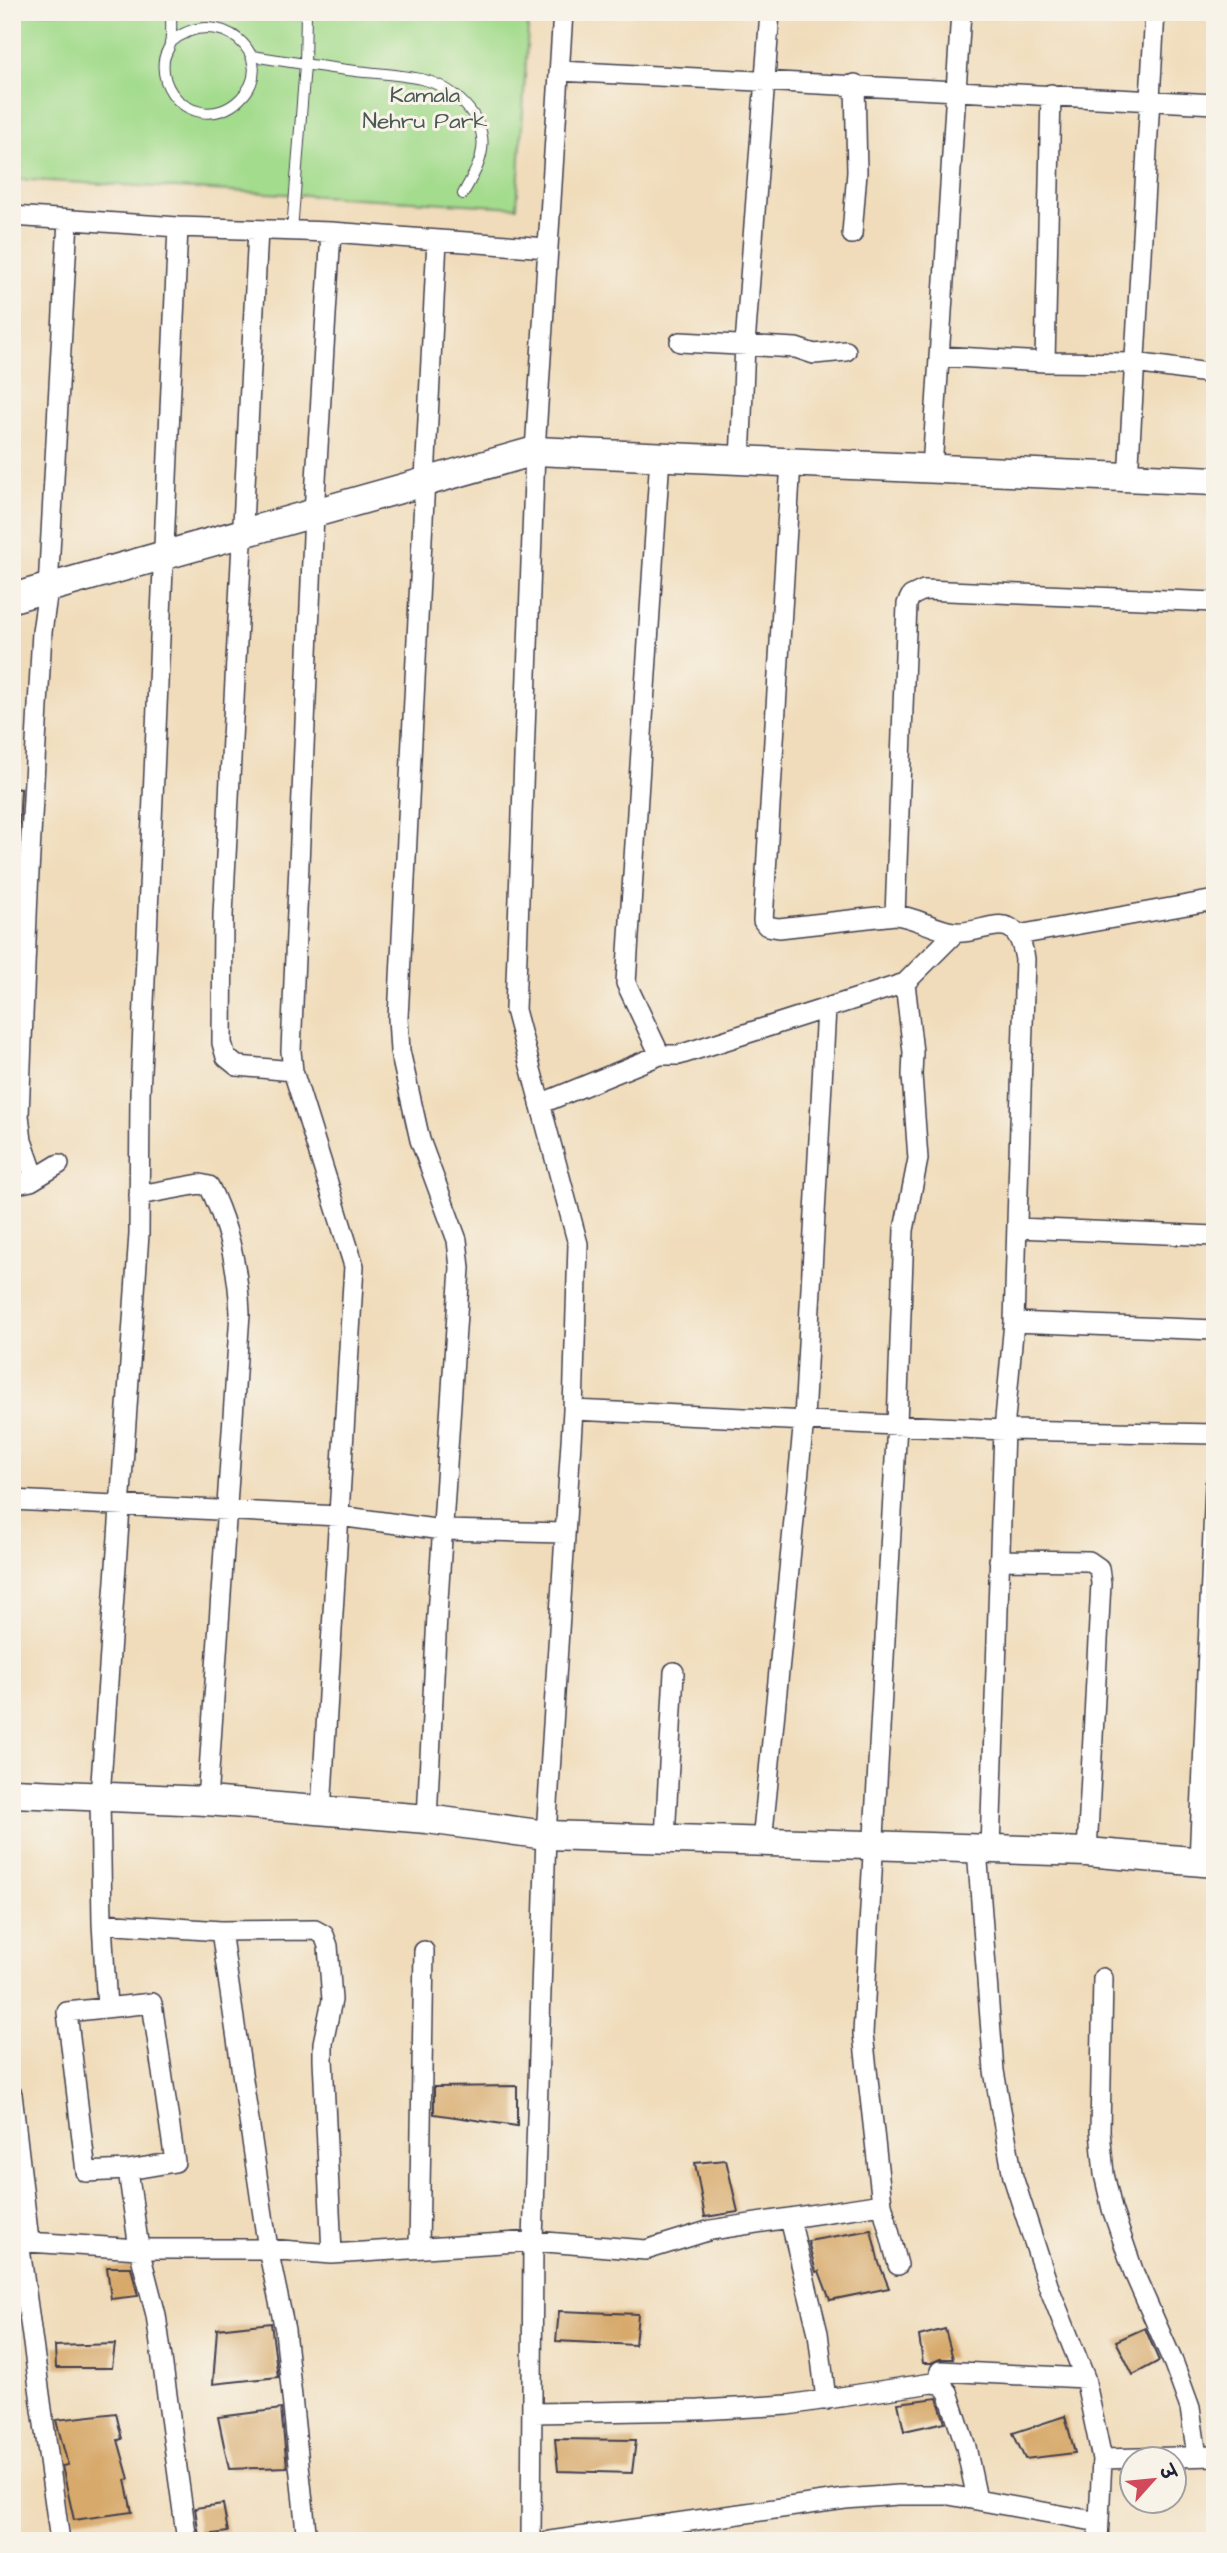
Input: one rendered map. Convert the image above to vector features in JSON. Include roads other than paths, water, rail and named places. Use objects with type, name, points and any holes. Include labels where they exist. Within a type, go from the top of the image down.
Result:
[{"type":"street","points":[[531,2541],[533,2241],[546,1835],[573,1409],[578,1244],[514,1010],[535,452],[562,12]]},
{"type":"street","points":[[740,461],[745,345],[769,12]]},
{"type":"street","points":[[932,469],[961,12]]},
{"type":"street","points":[[1128,479],[1155,12]]},
{"type":"street","points":[[559,71],[1215,104]]},
{"type":"street","points":[[852,233],[857,172],[855,84]]},
{"type":"street","points":[[1045,362],[1051,94]]},
{"type":"street","points":[[12,216],[178,227],[331,232],[547,248]]},
{"type":"street","points":[[35,1178],[22,1141],[19,1115],[28,878],[42,645],[48,589],[68,219]]},
{"type":"street","points":[[107,2008],[102,1923],[100,1797],[139,1234],[140,1094],[178,227]]},
{"type":"street","points":[[258,230],[223,915],[222,1043],[226,1057],[237,1066],[293,1071]]},
{"type":"street","points":[[321,1811],[354,1266],[293,1071],[291,1051],[314,513],[331,232]]},
{"type":"street","points":[[427,1819],[442,1530],[460,1268],[457,1240],[420,1140],[400,1051],[398,1018],[437,240]]},
{"type":"street","points":[[681,342],[796,348],[814,354],[846,351]]},
{"type":"street","points":[[939,356],[1045,362],[1135,363],[1215,374]]},
{"type":"street","points":[[12,598],[535,452],[1215,481]]},
{"type":"street","points":[[660,456],[626,983],[660,1055]]},
{"type":"street","points":[[550,2541],[845,2499],[911,2495],[949,2495],[977,2500],[1099,2531],[1102,2459],[1085,2378],[1048,2285],[1013,2177],[994,2071],[983,1849],[1004,1430],[1014,1322],[1024,959],[1022,944],[1008,927],[998,925],[956,932],[913,917],[895,915],[779,928],[767,926],[764,922],[791,462]]},
{"type":"street","points":[[895,915],[907,604],[911,596],[924,590],[1215,602]]},
{"type":"street","points":[[1018,936],[1215,900]]},
{"type":"street","points":[[540,1104],[660,1055],[679,1055],[905,983],[956,932]]},
{"type":"street","points":[[898,2266],[882,2204],[863,2034],[897,1424],[904,1230],[918,1159],[912,1076],[913,1052],[905,983]]},
{"type":"street","points":[[762,1842],[804,1419],[826,1008]]},
{"type":"street","points":[[12,1185],[35,1178],[59,1164]]},
{"type":"street","points":[[139,1195],[200,1184],[209,1186],[234,1254],[239,1277],[240,1313],[207,1801]]},
{"type":"street","points":[[1017,1228],[1215,1236]]},
{"type":"street","points":[[1014,1322],[1215,1330]]},
{"type":"street","points":[[573,1409],[1004,1430],[1215,1434]]},
{"type":"street","points":[[12,1793],[207,1801],[427,1819],[546,1835],[1087,1852],[1207,1862],[1215,1485]]},
{"type":"street","points":[[12,1500],[339,1516],[442,1530],[565,1533]]},
{"type":"street","points":[[999,1560],[1089,1561],[1099,1568],[1101,1583],[1087,1852]]},
{"type":"street","points":[[665,1838],[674,1672]]},
{"type":"street","points":[[102,1923],[221,1931],[320,1931],[326,1940],[332,2000],[323,2043],[332,2254]]},
{"type":"street","points":[[221,1931],[268,2249],[285,2330],[307,2541]]},
{"type":"street","points":[[419,2248],[424,1951]]},
{"type":"street","points":[[1102,2459],[1206,2456],[1174,2364],[1134,2273],[1112,2209],[1104,2174],[1100,2131],[1103,1978]]},
{"type":"street","points":[[152,2003],[175,2162],[128,2170],[86,2172],[67,2011],[152,2003]]},
{"type":"street","points":[[12,2094],[20,2241],[60,2541]]},
{"type":"street","points":[[128,2170],[139,2249],[156,2315],[187,2541]]},
{"type":"street","points":[[20,2241],[139,2249],[268,2249],[332,2254],[533,2241],[646,2250],[711,2230],[882,2204]]},
{"type":"street","points":[[789,2219],[818,2333],[826,2400]]},
{"type":"street","points":[[940,2371],[1085,2378]]},
{"type":"street","points":[[533,2413],[699,2410],[789,2405],[932,2383],[941,2384],[948,2392],[966,2447],[977,2500]]},
{"type":"lane","points":[[170,43],[171,12]]},
{"type":"lane","points":[[292,231],[305,65],[306,12]]},
{"type":"lane","points":[[215,23],[235,31],[246,42],[252,55],[250,85],[242,97],[224,109],[202,112],[188,107],[176,99],[167,86],[164,57],[170,43],[180,32],[193,25],[215,23]]},
{"type":"lane","points":[[252,55],[305,65],[422,79],[442,86],[458,98],[477,121],[483,148],[478,167],[463,194]]},
{"type":"park label","name":"Kamala Nehru Park","points":[[425,107]]}]
